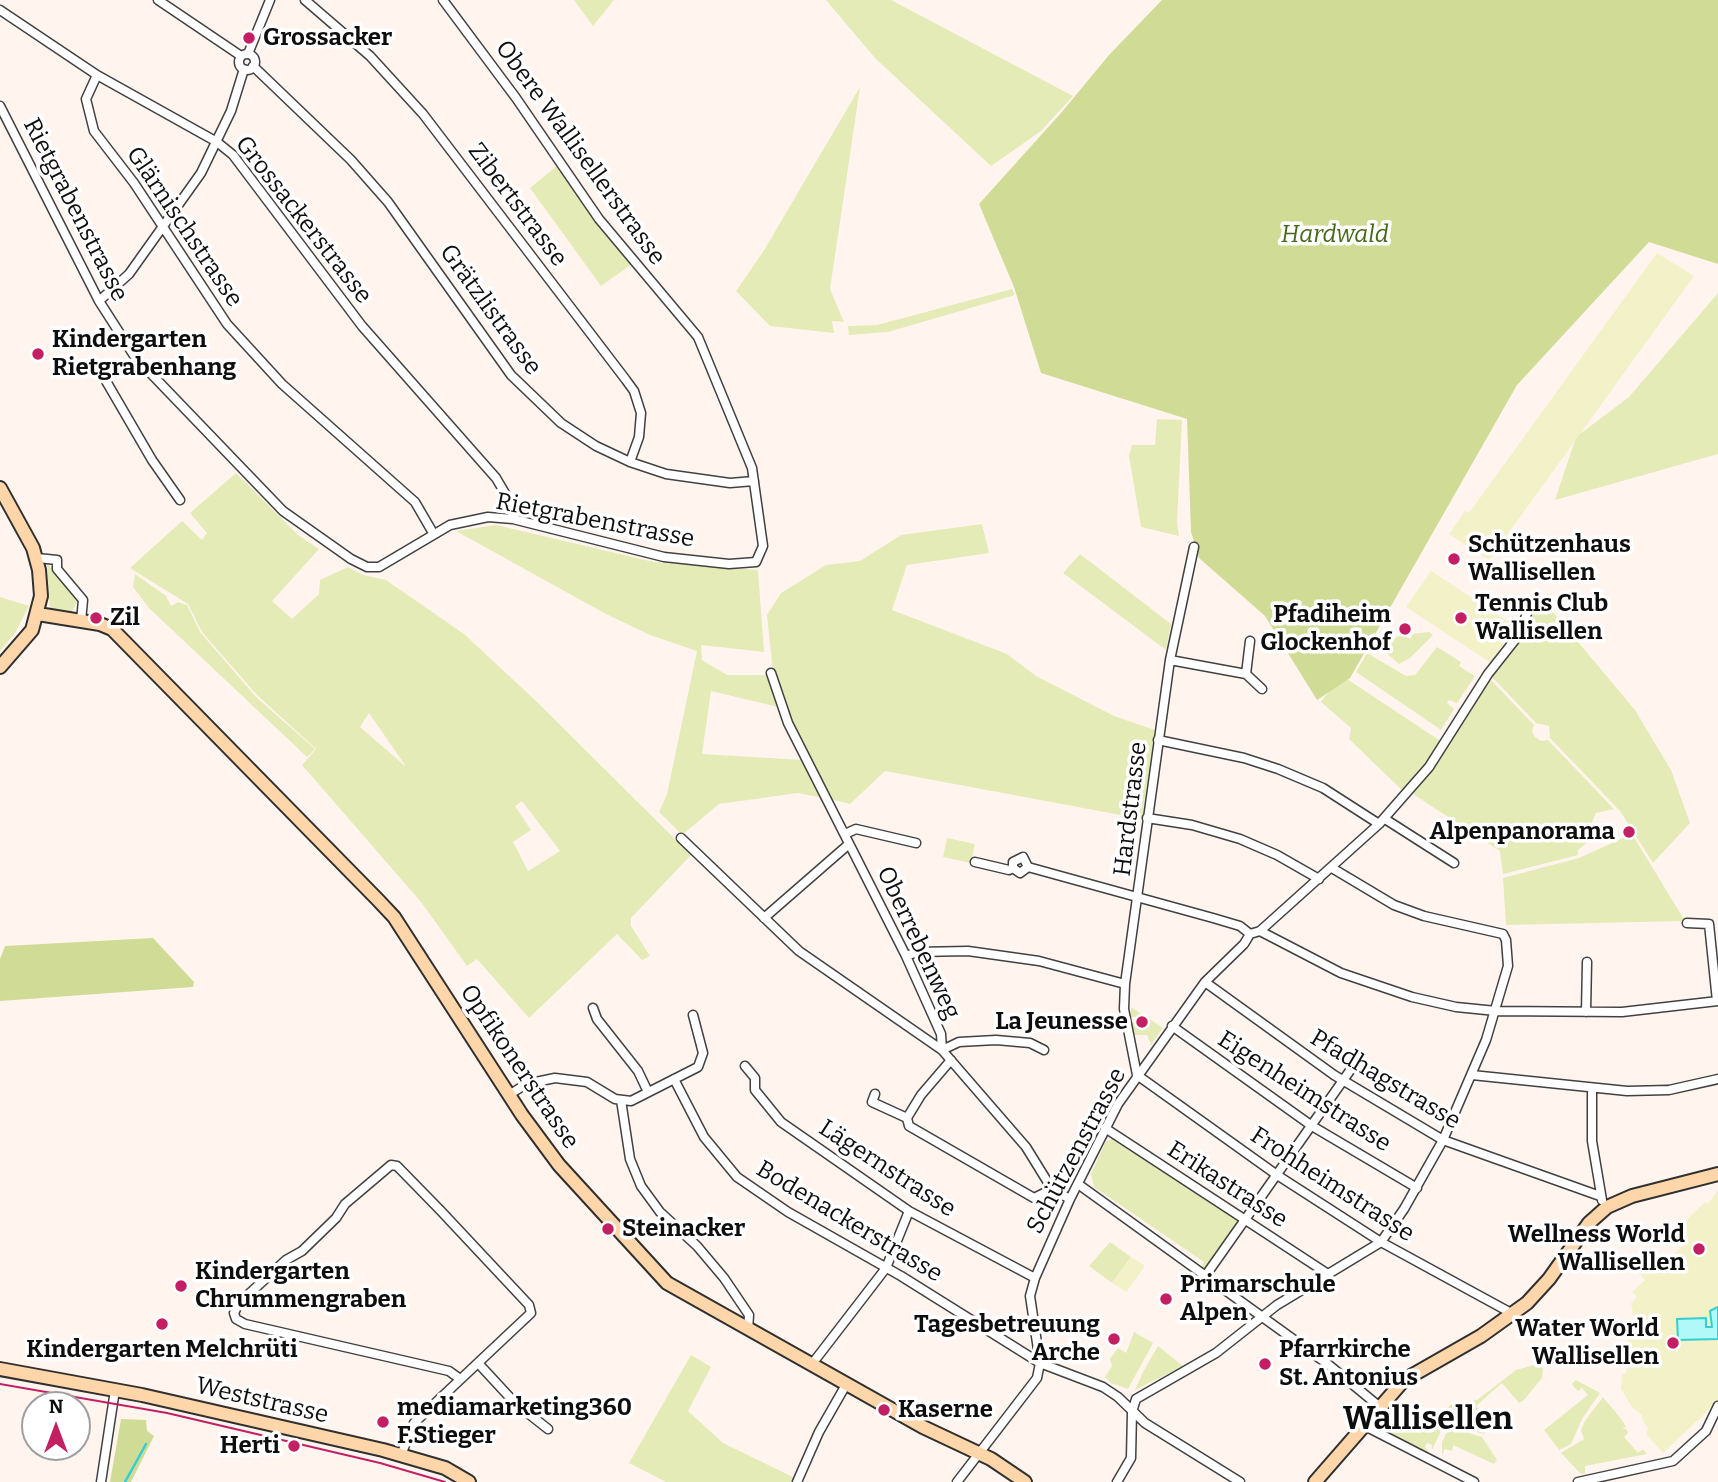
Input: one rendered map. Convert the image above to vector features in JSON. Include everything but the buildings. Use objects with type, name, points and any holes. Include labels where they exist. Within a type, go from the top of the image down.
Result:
[{"type":"street","points":[[99,301],[130,274],[201,173],[254,59],[158,0]]},
{"type":"street","points":[[248,68],[239,65],[270,0]]},
{"type":"street","name":"Zibertstrasse","points":[[305,0],[370,56],[422,114],[626,380],[641,413],[639,438],[630,462]]},
{"type":"street","name":"Obere Wallisellerstrasse","points":[[443,0],[516,98],[599,219],[694,332],[748,457],[763,546],[757,562]]},
{"type":"street","name":"Grossackerstrasse","points":[[0,10],[97,75],[217,142],[239,162],[362,326],[496,478],[509,500],[513,519]]},
{"type":"street","name":"Grätzlistrasse","points":[[248,68],[324,132],[387,202],[511,375],[561,422],[596,446],[630,462],[696,480],[730,483],[754,481]]},
{"type":"street","name":"Glärnischstrasse","points":[[97,75],[86,99],[88,120],[200,287],[251,352],[282,384],[415,502],[433,533]]},
{"type":"street","name":"Rietgrabenstrasse","points":[[0,106],[99,301],[118,335],[147,372],[254,483],[309,531],[360,565],[373,568],[387,563],[433,533],[476,518],[513,519],[664,557],[729,564],[757,562]]},
{"type":"street","points":[[106,381],[152,460],[180,500]]},
{"type":"street","points":[[0,488],[37,558],[41,596],[38,614],[20,647],[0,667]]},
{"type":"street","name":"Hardstrasse","points":[[1137,1075],[1124,1009],[1125,984],[1139,899],[1147,818],[1170,660],[1194,547]]},
{"type":"street","points":[[37,558],[57,560],[57,569],[83,600],[80,621]]},
{"type":"street","points":[[975,862],[1009,870],[1013,868],[1013,862],[1020,857],[1027,861],[1028,867],[1127,892],[1139,899],[1240,926],[1250,934],[1260,931],[1382,821],[1429,767],[1488,674],[1512,644],[1532,601]]},
{"type":"street","name":"Opfikonerstrasse","points":[[38,614],[105,626],[117,634],[394,917],[509,1095],[579,1190],[652,1270],[689,1298],[923,1427],[978,1452],[1025,1482]]},
{"type":"street","points":[[1246,674],[1250,641]]},
{"type":"street","points":[[1170,660],[1246,674],[1262,689]]},
{"type":"street","name":"Oberrebenweg","points":[[771,673],[788,723],[906,956],[941,1034],[942,1050],[958,1042],[996,1040],[1030,1043],[1044,1050]]},
{"type":"street","points":[[1158,740],[1244,758],[1278,769],[1323,788],[1454,863]]},
{"type":"street","points":[[1147,818],[1192,825],[1240,839],[1277,855],[1319,879]]},
{"type":"street","name":"Oberrebenweg","points":[[845,834],[856,829],[916,843]]},
{"type":"street","points":[[681,838],[799,951],[942,1050],[1026,1146],[1052,1189],[1070,1199]]},
{"type":"street","points":[[764,918],[849,844]]},
{"type":"street","points":[[1118,1481],[1131,1458],[1132,1412],[1136,1399],[1216,1353],[1262,1315],[1381,1242],[1417,1188],[1443,1140],[1472,1075],[1496,1011],[1508,966],[1503,934],[1424,916],[1394,905],[1332,868]]},
{"type":"street","points":[[1260,931],[1306,957],[1373,985],[1456,1007],[1496,1011],[1586,1012],[1658,1009],[1718,1001],[1709,924],[1688,923]]},
{"type":"street","name":"Schützenstrasse","points":[[1040,1363],[1031,1309],[1035,1278],[1077,1184],[1105,1128],[1137,1075],[1205,982],[1244,944],[1250,934]]},
{"type":"street","points":[[906,956],[917,952],[968,951],[1039,961],[1125,984]]},
{"type":"street","points":[[1586,1012],[1587,962]]},
{"type":"street","name":"Pfadhagstrasse","points":[[1205,982],[1343,1081],[1443,1140],[1603,1201]]},
{"type":"street","points":[[593,1008],[597,1020],[638,1071],[649,1092]]},
{"type":"street","points":[[509,1095],[526,1084],[555,1078],[587,1082],[621,1100],[631,1101],[698,1067],[702,1060],[693,1015]]},
{"type":"street","name":"Eigenheimstrasse","points":[[1172,1026],[1312,1126],[1417,1188]]},
{"type":"street","points":[[951,1060],[921,1095],[907,1118],[909,1126],[1027,1194],[1040,1197],[1052,1189]]},
{"type":"street","points":[[1206,1275],[1356,1062]]},
{"type":"street","name":"Lägernstrasse","points":[[746,1066],[755,1078],[755,1090],[780,1122],[909,1211],[1035,1278]]},
{"type":"street","name":"Frohheimstrasse","points":[[1137,1075],[1278,1175],[1381,1242],[1513,1314]]},
{"type":"street","points":[[1472,1075],[1592,1088],[1657,1091],[1718,1079]]},
{"type":"street","name":"Bodenackerstrasse","points":[[674,1079],[704,1137],[737,1177],[789,1212],[1040,1363],[1103,1387],[1118,1397],[1132,1412],[1240,1482]]},
{"type":"street","points":[[1315,1482],[1380,1407],[1414,1373],[1513,1314],[1539,1291],[1584,1229],[1603,1201],[1592,1141],[1592,1088]]},
{"type":"street","points":[[875,1094],[872,1102],[881,1109],[907,1118]]},
{"type":"street","points":[[621,1100],[630,1159],[641,1186],[660,1212],[697,1246],[724,1278],[749,1315],[748,1330]]},
{"type":"street","name":"Erikastrasse","points":[[1105,1128],[1328,1274]]},
{"type":"street","points":[[401,1455],[414,1423],[531,1313],[529,1305],[440,1210],[397,1166],[391,1165],[345,1204],[336,1218],[302,1251],[286,1260],[235,1308],[236,1319],[245,1324],[449,1371],[460,1379]]},
{"type":"street","points":[[1603,1201],[1718,1174]]},
{"type":"street","points":[[1077,1184],[1262,1315],[1380,1407]]},
{"type":"street","points":[[812,1364],[886,1268],[909,1211]]},
{"type":"street","points":[[478,1363],[508,1396],[548,1429]]},
{"type":"street","points":[[957,1482],[1028,1392],[1040,1363]]},
{"type":"street","name":"Weststrasse","points":[[0,1369],[115,1390],[401,1455],[445,1468],[469,1482]]},
{"type":"street","points":[[797,1482],[819,1432],[847,1383]]},
{"type":"street","points":[[101,1482],[115,1390]]},
{"type":"street","points":[[1578,1482],[1673,1461],[1706,1431],[1718,1406]]},
{"type":"street","points":[[1365,1426],[1474,1482]]},
{"type":"green space","points":[[574,0],[614,0],[593,26]]},
{"type":"green space","points":[[826,0],[891,0],[1073,96],[1041,131],[991,166],[875,58]]},
{"type":"green space","name":"Hardwald","points":[[1162,0],[1718,0],[1718,264],[1649,242],[1517,385],[1350,678],[1317,700],[1265,616],[1199,558],[1191,532],[1187,419],[1041,373],[1014,287],[979,204],[1109,55]]},
{"type":"green space","points":[[860,87],[830,289],[844,322],[832,321],[834,333],[770,326],[736,291],[763,252]]},
{"type":"green space","points":[[558,165],[632,264],[601,286],[530,188]]},
{"type":"green space","points":[[1657,253],[1694,276],[1489,560],[1449,534],[1465,511],[1469,513]]},
{"type":"green space","points":[[1012,289],[1015,295],[888,332],[849,335],[848,326],[877,325]]},
{"type":"green space","points":[[1718,293],[1718,454],[1555,500],[1576,437],[1629,397]]},
{"type":"green space","points":[[1157,419],[1182,420],[1177,523],[1179,536],[1141,527],[1129,456],[1132,445],[1155,445]]},
{"type":"green space","points":[[236,473],[298,535],[319,549],[272,601],[292,619],[319,594],[320,580],[348,567],[363,575],[386,580],[464,634],[535,700],[691,855],[631,918],[631,926],[650,956],[642,960],[617,934],[529,1018],[477,959],[467,966],[421,902],[302,765],[316,749],[257,695],[202,632],[188,604],[130,568],[182,521],[202,540],[207,533],[190,513]],"holes":[[[369,713],[405,765],[405,766],[360,727]],[[522,801],[560,851],[528,871],[513,842],[531,830],[515,806]]]},
{"type":"green space","points":[[982,524],[989,553],[907,565],[892,610],[1007,654],[1036,676],[1114,716],[1155,730],[1142,819],[885,771],[850,804],[830,799],[792,725],[773,673],[767,615],[781,593],[826,565],[860,561],[901,535]]},
{"type":"green space","points":[[496,525],[654,562],[758,570],[764,652],[701,645],[702,660],[727,675],[766,675],[778,707],[711,691],[702,754],[803,760],[823,798],[798,793],[719,804],[682,835],[659,812],[667,794],[697,651],[650,635],[604,613],[456,531]]},
{"type":"green space","points":[[1080,554],[1171,624],[1166,650],[1063,573]]},
{"type":"green space","points":[[47,563],[77,602],[71,613],[59,614],[50,608]]},
{"type":"green space","name":"Tennis Club Wallisellen","points":[[1431,571],[1515,626],[1491,663],[1406,607]]},
{"type":"green space","points":[[135,574],[166,596],[171,606],[178,602],[187,605],[200,632],[256,697],[315,749],[307,757],[149,608],[133,587]]},
{"type":"green space","points":[[1537,593],[1635,710],[1671,770],[1690,823],[1653,863],[1620,811],[1550,738],[1549,726],[1536,723],[1492,677],[1521,636]]},
{"type":"green space","points":[[0,597],[29,606],[15,633],[0,651]]},
{"type":"green space","points":[[1429,632],[1433,635],[1410,658],[1399,664],[1377,645],[1381,638],[1389,645],[1396,637],[1403,635],[1410,639],[1413,634]]},
{"type":"green space","points":[[1437,647],[1461,662],[1459,666],[1475,676],[1457,703],[1449,700],[1447,703],[1454,709],[1441,730],[1356,672],[1367,653],[1406,676],[1415,675]]},
{"type":"green space","points":[[1341,675],[1442,742],[1404,792],[1349,739],[1351,728],[1321,702]]},
{"type":"green space","points":[[1487,680],[1492,681],[1534,725],[1532,731],[1535,737],[1541,741],[1548,740],[1614,809],[1596,813],[1592,822],[1591,839],[1578,850],[1578,855],[1503,874],[1500,851],[1413,794]]},
{"type":"green space","points":[[1632,834],[1685,921],[1506,925],[1503,878],[1579,858]]},
{"type":"green space","points":[[947,838],[975,844],[971,863],[943,857]]},
{"type":"green space","points":[[153,938],[194,982],[193,987],[0,1001],[0,959],[5,946]]},
{"type":"green space","points":[[1131,1007],[1163,1028],[1151,1045],[1147,1035],[1134,1035],[1132,1024],[1136,1017],[1131,1017]]},
{"type":"green space","points":[[1115,1138],[1240,1221],[1205,1270],[1201,1267],[1204,1262],[1094,1187],[1091,1174],[1106,1141]]},
{"type":"green space","name":"Water World Wallisellen","points":[[1718,1190],[1718,1401],[1663,1453],[1646,1434],[1648,1427],[1643,1422],[1642,1415],[1632,1407],[1621,1389],[1622,1374],[1626,1374],[1627,1365],[1628,1321],[1623,1319],[1634,1319],[1631,1303],[1637,1297],[1632,1292],[1645,1280],[1638,1272],[1657,1254],[1666,1262],[1684,1245],[1673,1233],[1705,1202],[1708,1204]]},
{"type":"green space","points":[[1110,1242],[1131,1257],[1112,1283],[1089,1266]]},
{"type":"green space","points":[[1131,1257],[1145,1266],[1126,1292],[1112,1283]]},
{"type":"green space","points":[[1134,1332],[1153,1343],[1128,1389],[1111,1383],[1105,1377],[1112,1366],[1110,1359],[1118,1348],[1126,1353]]},
{"type":"green space","points":[[1158,1346],[1183,1366],[1135,1390],[1143,1372]]},
{"type":"green space","points":[[691,1355],[711,1367],[688,1411],[723,1443],[793,1477],[791,1482],[666,1482],[629,1463]]},
{"type":"green space","points":[[1538,1364],[1543,1368],[1542,1378],[1524,1400],[1519,1403],[1502,1383],[1476,1406],[1479,1410],[1475,1415],[1488,1431],[1484,1434],[1446,1423],[1444,1413],[1450,1405],[1477,1400],[1516,1370]]},
{"type":"green space","points":[[1576,1380],[1600,1393],[1582,1419],[1571,1444],[1559,1450],[1544,1430],[1588,1395],[1582,1388],[1578,1391],[1574,1387],[1572,1384]]},
{"type":"green space","points":[[1603,1397],[1626,1427],[1622,1429],[1626,1429],[1628,1433],[1624,1437],[1638,1453],[1643,1449],[1647,1454],[1585,1466],[1585,1474],[1581,1474],[1561,1453],[1584,1439],[1581,1430],[1585,1421]]},
{"type":"green space","points":[[1413,1412],[1432,1414],[1442,1425],[1482,1437],[1497,1460],[1494,1464],[1453,1445],[1452,1451],[1445,1449],[1442,1455],[1442,1442],[1447,1432],[1442,1429],[1432,1450],[1432,1445],[1427,1443],[1425,1447],[1429,1453],[1384,1431],[1390,1423]]},
{"type":"green space","points":[[121,1419],[146,1420],[147,1431],[154,1436],[131,1482],[110,1482]]},
{"type":"water","points":[[1718,1307],[1718,1339],[1678,1340],[1677,1319],[1706,1318],[1706,1327],[1712,1327],[1710,1311]]},
{"type":"waterway","points":[[125,1482],[146,1444]]},
{"type":"tram line","points":[[0,1384],[167,1413],[380,1463],[445,1482]]},
{"type":"place","name":"Grossacker","points":[[249,38]]},
{"type":"place","name":"Kindergarten Rietgrabenhang","points":[[38,354]]},
{"type":"place","name":"Schützenhaus Wallisellen","points":[[1454,559]]},
{"type":"place","name":"Zil","points":[[96,618]]},
{"type":"place","name":"Tennis Club Wallisellen","points":[[1461,618]]},
{"type":"place","name":"Pfadiheim Glockenhof","points":[[1405,629]]},
{"type":"place","name":"Alpenpanorama","points":[[1629,832]]},
{"type":"place","name":"La Jeunesse","points":[[1142,1022]]},
{"type":"place","name":"Steinacker","points":[[608,1229]]},
{"type":"place","name":"Wellness World Wallisellen","points":[[1699,1249]]},
{"type":"place","name":"Kindergarten Chrummengraben","points":[[181,1286]]},
{"type":"place","name":"Primarschule Alpen","points":[[1166,1299]]},
{"type":"place","name":"Kindergarten Melchrüti","points":[[162,1324]]},
{"type":"place","name":"Tagesbetreuung Arche","points":[[1114,1339]]},
{"type":"place","name":"Water World Wallisellen","points":[[1673,1343]]},
{"type":"place","name":"Pfarrkirche St. Antonius","points":[[1265,1364]]},
{"type":"place","name":"Kaserne","points":[[884,1410]]},
{"type":"place","name":"mediamarketing360 F.Stieger","points":[[383,1422]]},
{"type":"place","name":"Herti","points":[[294,1446]]},
{"type":"district","name":"Wallisellen","points":[[1428,1420]]}]
